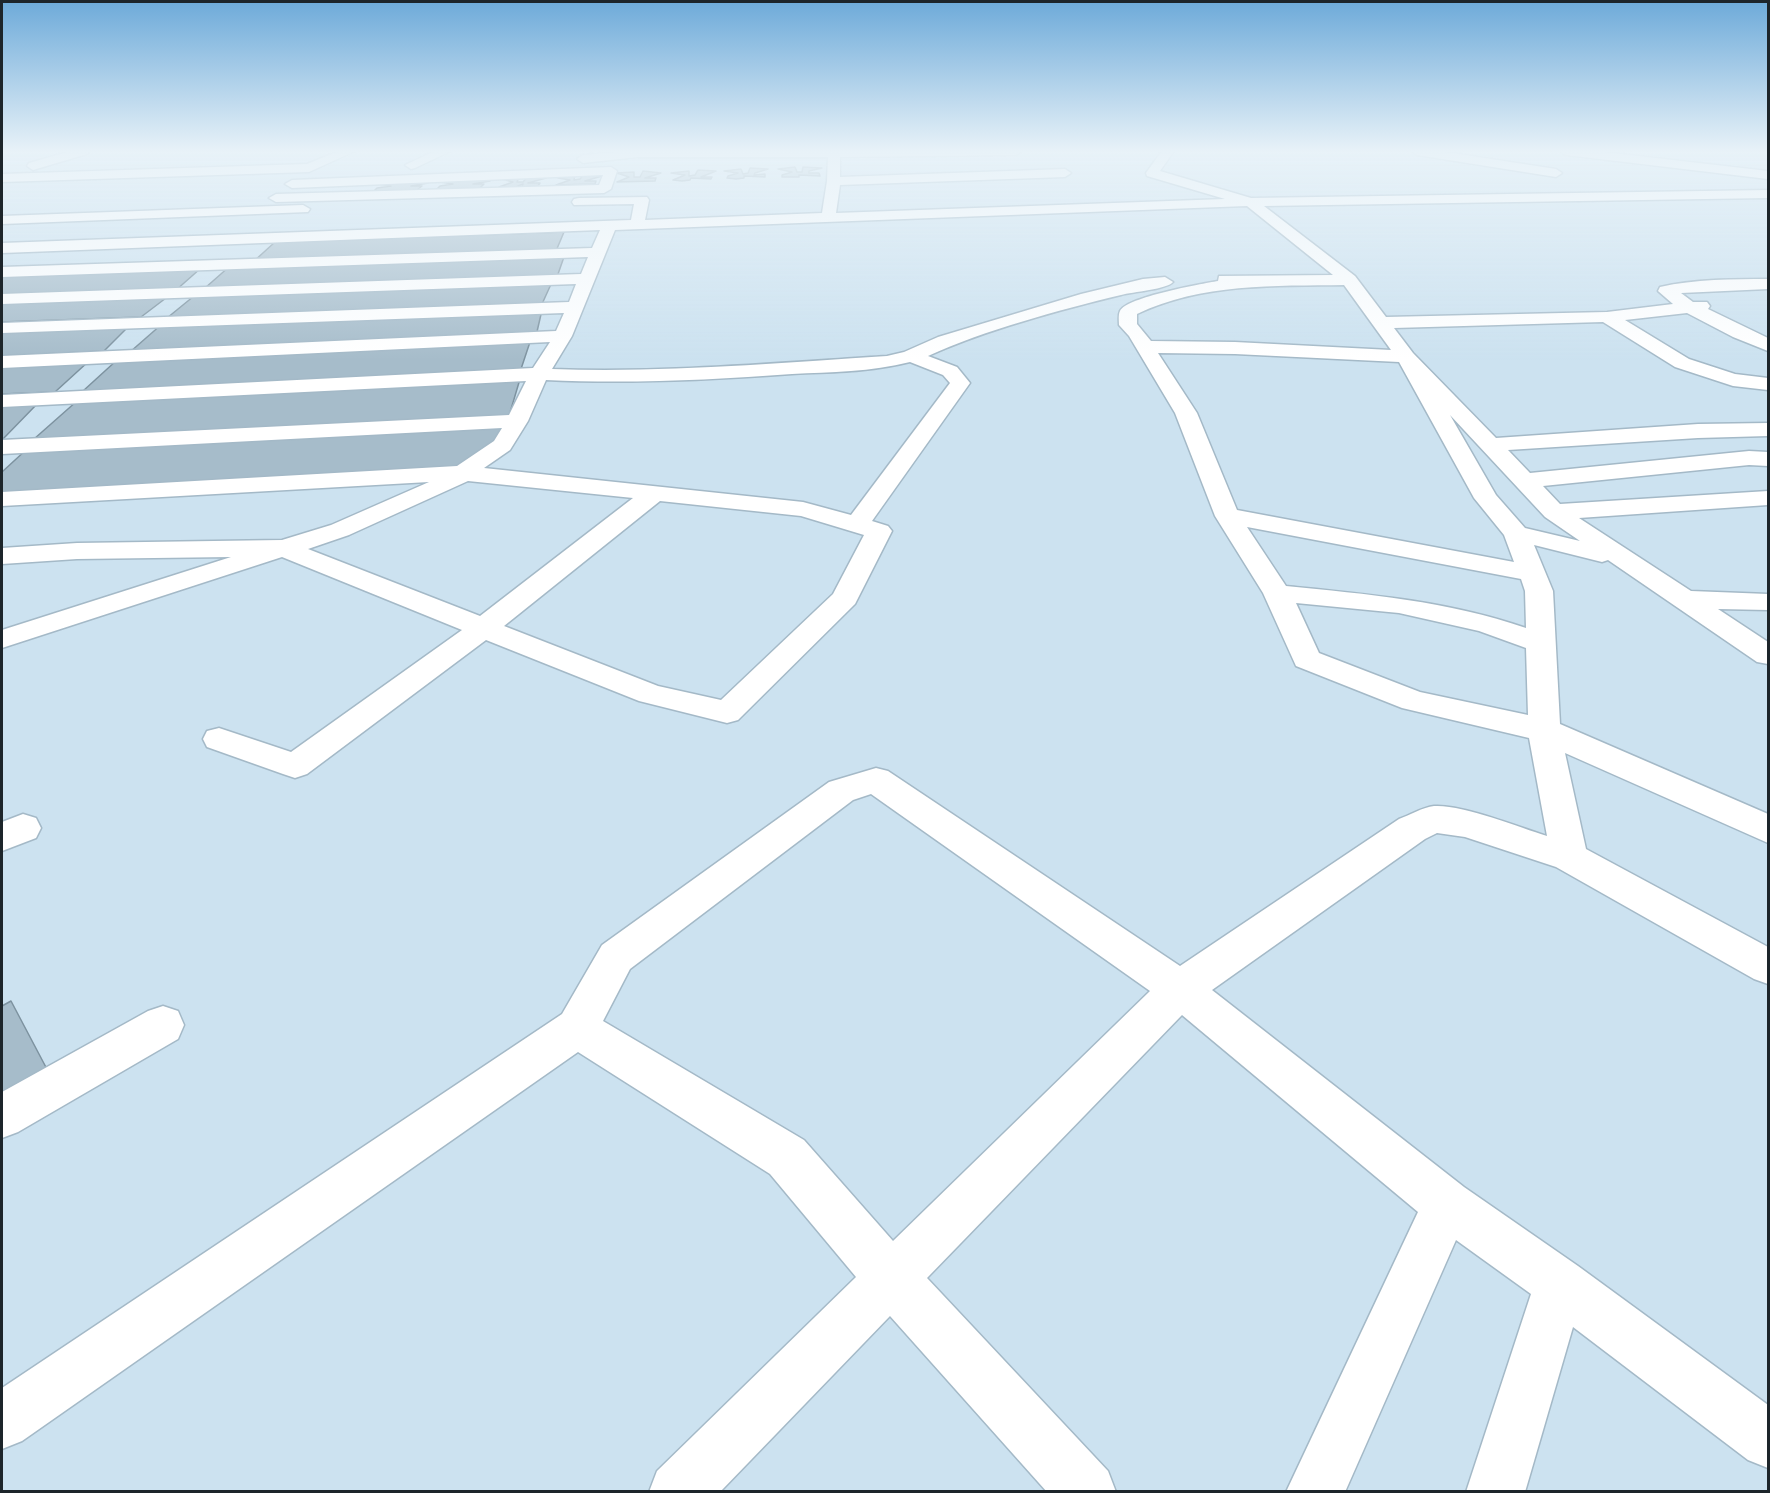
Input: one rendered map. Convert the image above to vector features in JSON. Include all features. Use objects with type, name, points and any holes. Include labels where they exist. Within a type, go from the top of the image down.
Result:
[{"type":"street","points":[[227,240],[249,221]]},
{"type":"street","points":[[637,225],[638,221]]},
{"type":"street","points":[[2,248],[755,221]]},
{"type":"street","points":[[1274,221],[1349,280],[1406,357],[1486,498],[1516,533],[1539,591],[1544,730],[1569,857]]},
{"type":"street","points":[[2,639],[340,530],[453,480],[502,445],[517,421],[539,375],[563,336],[609,226]]},
{"type":"street","points":[[48,414],[114,355],[252,239]]},
{"type":"street","points":[[2,272],[598,252]]},
{"type":"street","points":[[2,401],[539,375],[586,376],[750,371],[887,362],[911,356],[945,341],[1143,284],[1209,278],[1248,282],[1349,280]]},
{"type":"street","points":[[2,299],[586,279]]},
{"type":"street","points":[[1248,282],[1169,294],[1128,312],[1128,325],[1136,333],[1186,413],[1227,516],[1277,593],[1307,659],[1413,701],[1544,730],[1768,829]]},
{"type":"street","points":[[1767,343],[1740,333],[1689,307],[1666,291],[1688,287],[1768,284]]},
{"type":"street","points":[[1382,323],[1607,317],[1723,305]]},
{"type":"street","points":[[2,328],[575,307]]},
{"type":"street","points":[[1607,317],[1682,363],[1733,380],[1768,384]]},
{"type":"street","points":[[1727,325],[1761,322]]},
{"type":"street","points":[[2,362],[114,355],[563,336]]},
{"type":"street","points":[[1145,347],[1235,348],[1406,357],[1554,512],[1768,654]]},
{"type":"street","points":[[857,524],[960,383],[950,371],[911,356]]},
{"type":"street","points":[[1700,370],[1724,391],[1760,414]]},
{"type":"street","points":[[1490,445],[1698,431],[1760,414]]},
{"type":"street","points":[[2,461],[18,441],[517,421]]},
{"type":"street","points":[[1524,481],[1759,458],[1768,471]]},
{"type":"street","points":[[2,499],[463,473],[803,509],[879,531],[845,598],[727,712],[650,694],[282,548],[77,551],[2,556]]},
{"type":"street","points":[[219,739],[294,766],[482,629],[655,493]]},
{"type":"street","points":[[1554,512],[1768,498]]},
{"type":"street","points":[[1227,516],[1532,573]]},
{"type":"street","points":[[1516,533],[1625,560]]},
{"type":"street","points":[[1277,593],[1399,605],[1487,624],[1540,643]]},
{"type":"street","points":[[1684,599],[1768,602]]},
{"type":"street","points":[[2,1421],[577,1028],[616,957],[841,791],[876,780],[1180,989],[1446,1204],[1560,1284],[1768,1440]]},
{"type":"street","points":[[678,1491],[1180,989],[1412,829],[1434,819],[1466,824],[1569,857],[1768,967]]},
{"type":"street","points":[[2,1116],[164,1025]]},
{"type":"street","points":[[577,1028],[787,1157],[891,1278],[1087,1491]]},
{"type":"street","points":[[1315,1491],[1446,1204]]},
{"type":"street","points":[[1495,1491],[1560,1284]]},
{"type":"building","points":[[564,232],[556,251],[253,262],[275,242]]},
{"type":"building","points":[[565,254],[557,277],[205,288],[230,266]]},
{"type":"building","points":[[201,268],[175,291],[2,296],[2,276]]},
{"type":"building","points":[[552,282],[542,304],[167,318],[194,296]]},
{"type":"building","points":[[166,298],[141,317],[2,322],[2,303]]},
{"type":"building","points":[[542,310],[536,336],[130,352],[162,324]]},
{"type":"building","points":[[127,328],[104,351],[2,356],[2,333]]},
{"type":"building","points":[[530,342],[521,369],[83,391],[117,360]]},
{"type":"building","points":[[89,361],[55,392],[2,394],[2,365]]},
{"type":"building","points":[[520,379],[509,416],[34,439],[77,401]]},
{"type":"building","points":[[38,403],[2,440],[2,405]]},
{"type":"building","points":[[503,425],[499,438],[457,467],[2,493],[2,472],[27,449]]},
{"type":"building","points":[[11,1001],[49,1073],[2,1097],[2,1006]]}]
